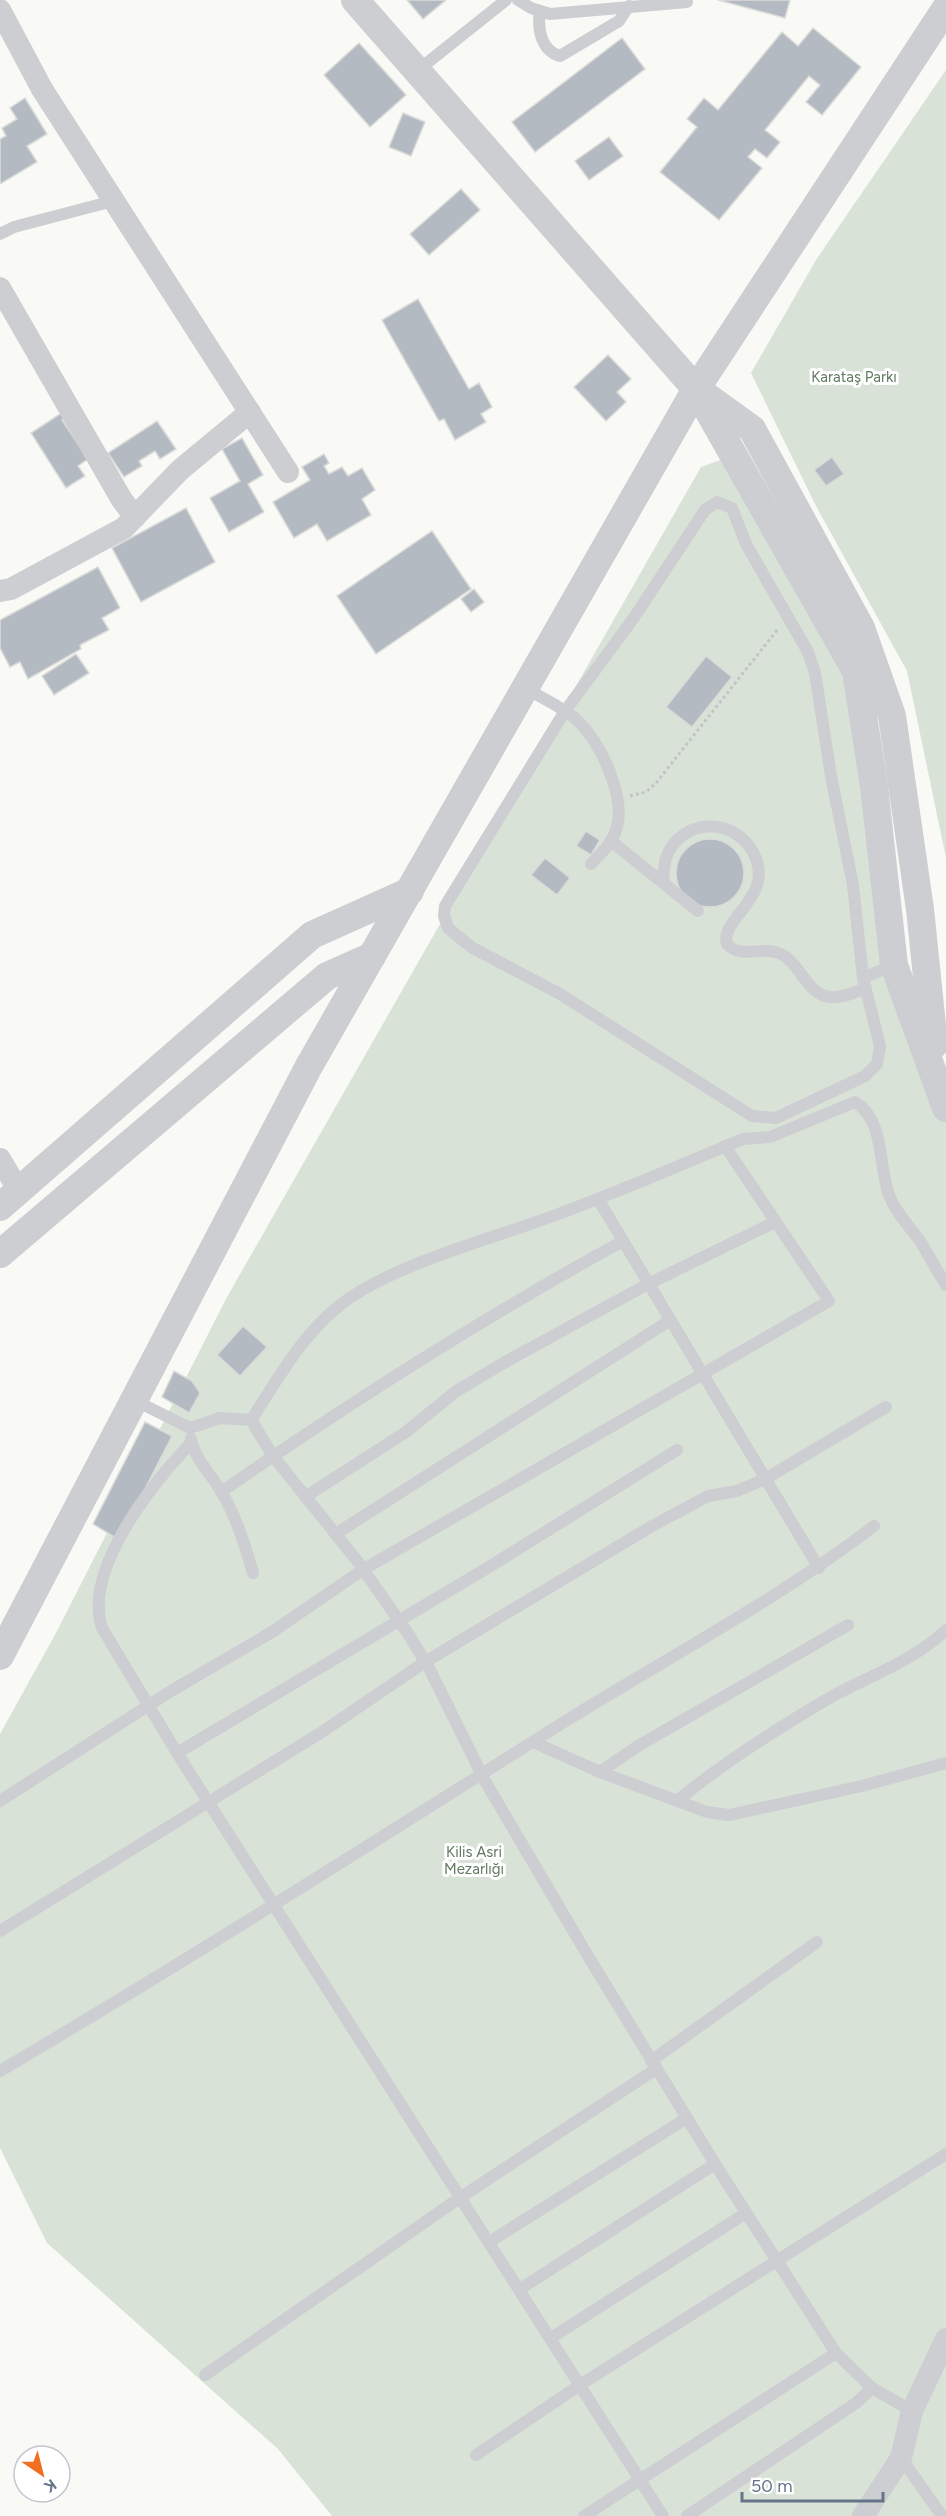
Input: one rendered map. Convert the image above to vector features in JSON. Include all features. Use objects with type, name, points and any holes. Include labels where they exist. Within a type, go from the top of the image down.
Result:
[{"type":"street","points":[[0,3],[6,0]]},
{"type":"street","points":[[355,0],[696,389],[856,671],[874,786],[894,965],[932,1028]]},
{"type":"street","points":[[0,9],[42,89],[288,472]]},
{"type":"street","points":[[0,1656],[309,1066],[696,389],[946,9]]},
{"type":"street","points":[[0,288],[122,500],[135,517]]},
{"type":"street","points":[[696,389],[752,429],[861,628],[892,716],[923,938],[942,1099]]},
{"type":"street","points":[[0,591],[10,589],[124,528],[180,471],[250,412]]},
{"type":"street","points":[[0,1159],[9,1199],[312,935],[410,891]]},
{"type":"street","points":[[923,938],[946,958]]},
{"type":"street","points":[[0,1254],[327,976],[372,956]]},
{"type":"street","points":[[863,2516],[901,2458],[912,2411],[946,2339]]},
{"type":"lane","points":[[417,71],[506,0]]},
{"type":"lane","points":[[518,0],[540,12],[560,14],[687,2]]},
{"type":"lane","points":[[540,12],[539,25],[543,42],[553,54],[560,56],[619,21],[629,6]]},
{"type":"lane","points":[[0,234],[114,201]]},
{"type":"lane","points":[[717,502],[728,504],[734,513],[746,544],[813,661],[831,776],[853,885],[864,983],[880,1046],[873,1071],[776,1118],[758,1118],[708,1089],[560,994],[471,947],[448,928],[444,916],[445,906],[459,887],[564,711],[633,619],[708,506],[717,502]]},
{"type":"lane","points":[[525,688],[564,711],[594,741],[608,768],[619,816],[611,841],[591,864]]},
{"type":"lane","points":[[663,881],[666,860],[671,849],[684,835],[704,826],[718,825],[740,836],[753,853],[759,878],[750,901],[727,930],[727,944],[741,952],[769,951],[781,954],[817,992],[828,997],[841,996],[894,965]]},
{"type":"lane","points":[[611,841],[698,910]]},
{"type":"lane","points":[[251,1420],[302,1342],[327,1316],[362,1290],[408,1269],[598,1199],[743,1139],[770,1137],[855,1102],[874,1123],[883,1174],[895,1208],[925,1249],[946,1285]]},
{"type":"lane","points":[[0,1801],[147,1706],[272,1632],[363,1569],[829,1301],[725,1146]]},
{"type":"lane","points":[[598,1199],[819,1568]]},
{"type":"lane","points":[[305,1497],[406,1432],[455,1392],[648,1284],[775,1222]]},
{"type":"lane","points":[[221,1492],[410,1365],[490,1316],[623,1241]]},
{"type":"lane","points":[[336,1533],[669,1321]]},
{"type":"lane","points":[[134,1400],[190,1428],[220,1418],[251,1420]]},
{"type":"lane","points":[[0,1930],[322,1731],[425,1662],[652,1526],[708,1496],[737,1491],[765,1479],[886,1407]]},
{"type":"lane","points":[[251,1420],[273,1456],[336,1533],[399,1619],[425,1662],[482,1774],[654,2065],[836,2353],[872,2388],[912,2411]]},
{"type":"lane","points":[[190,1428],[191,1443],[235,1518],[253,1573]]},
{"type":"lane","points":[[191,1443],[170,1466],[134,1515],[99,1586],[98,1609],[102,1628],[147,1706],[663,2516]]},
{"type":"lane","points":[[177,1753],[489,1567],[677,1450]]},
{"type":"lane","points":[[0,2071],[819,1568],[874,1526]]},
{"type":"lane","points":[[600,1773],[638,1746],[848,1625]]},
{"type":"lane","points":[[678,1800],[743,1752],[832,1697],[908,1660],[946,1630]]},
{"type":"lane","points":[[533,1742],[600,1773],[707,1812],[739,1814],[862,1786],[946,1763]]},
{"type":"lane","points":[[206,2375],[654,2065],[817,1942]]},
{"type":"lane","points":[[489,2242],[687,2118]]},
{"type":"lane","points":[[476,2455],[580,2385],[946,2154]]},
{"type":"lane","points":[[520,2289],[715,2164]]},
{"type":"lane","points":[[551,2338],[746,2213]]},
{"type":"lane","points":[[584,2516],[836,2353]]},
{"type":"lane","points":[[687,2516],[856,2403],[872,2388]]},
{"type":"lane","points":[[901,2458],[942,2516]]},
{"type":"path","points":[[615,798],[640,794],[651,788],[778,629]]},
{"type":"green space","name":"Karataş Parkı","points":[[946,70],[946,858],[907,671],[816,506],[751,373],[816,260]]},
{"type":"green space","name":"Kilis Asri Mezarlığı","points":[[740,453],[858,675],[899,977],[946,1091],[946,2516],[332,2516],[278,2449],[47,2243],[0,2148],[0,1734],[56,1633],[227,1297],[701,467]]},
{"type":"building","points":[[407,0],[446,0],[423,19]]},
{"type":"building","points":[[718,0],[790,0],[785,18]]},
{"type":"building","points":[[813,28],[861,67],[822,115],[806,102],[820,85],[809,76],[765,130],[780,142],[767,158],[755,149],[748,157],[762,168],[719,220],[660,172],[697,127],[687,119],[704,98],[718,110],[782,32],[798,46]]},
{"type":"building","points":[[622,38],[645,69],[535,152],[512,122]]},
{"type":"building","points":[[359,43],[406,95],[370,127],[324,75]]},
{"type":"building","points":[[25,98],[47,134],[27,146],[37,162],[0,184],[0,139],[6,136],[2,128],[17,119],[10,108]]},
{"type":"building","points":[[403,113],[425,122],[411,156],[389,147]]},
{"type":"building","points":[[609,137],[623,156],[589,180],[575,161]]},
{"type":"building","points":[[461,189],[480,210],[429,255],[410,234]]},
{"type":"building","points":[[418,299],[469,389],[479,383],[492,407],[481,414],[486,422],[455,440],[444,419],[439,421],[382,320]]},
{"type":"building","points":[[608,355],[631,379],[617,392],[626,402],[606,421],[574,387]]},
{"type":"building","points":[[66,410],[69,415],[62,420],[88,459],[78,466],[85,476],[66,488],[31,433]]},
{"type":"building","points":[[157,421],[176,449],[160,459],[155,451],[139,461],[142,466],[124,477],[108,453]]},
{"type":"building","points":[[242,438],[263,475],[248,484],[264,512],[229,532],[210,498],[240,481],[222,449]]},
{"type":"building","points":[[324,454],[329,463],[324,466],[329,474],[342,467],[348,476],[362,468],[375,490],[362,499],[371,515],[327,541],[317,524],[294,538],[273,502],[310,480],[302,467]]},
{"type":"building","points":[[832,457],[844,474],[826,486],[814,470]]},
{"type":"building","points":[[186,508],[215,562],[141,602],[112,548]]},
{"type":"building","points":[[432,531],[471,589],[376,654],[337,596]]},
{"type":"building","points":[[98,567],[120,608],[102,618],[109,630],[80,645],[81,649],[28,679],[20,662],[10,667],[0,648],[0,620]]},
{"type":"building","points":[[474,589],[484,602],[471,612],[461,599]]},
{"type":"building","points":[[76,654],[89,673],[54,695],[42,676]]},
{"type":"building","points":[[706,656],[732,677],[692,727],[666,707]]},
{"type":"building","points":[[586,831],[600,840],[591,855],[576,846]]},
{"type":"building","points":[[703,839],[717,839],[729,844],[739,854],[744,873],[739,892],[729,902],[717,907],[703,907],[691,902],[681,892],[676,880],[676,866],[681,854],[691,844]]},
{"type":"building","points":[[545,858],[570,878],[557,895],[531,875]]},
{"type":"building","points":[[243,1326],[267,1347],[240,1376],[217,1355]]},
{"type":"building","points":[[174,1371],[192,1381],[200,1393],[189,1413],[162,1397]]},
{"type":"building","points":[[145,1422],[172,1436],[119,1540],[93,1524]]}]
